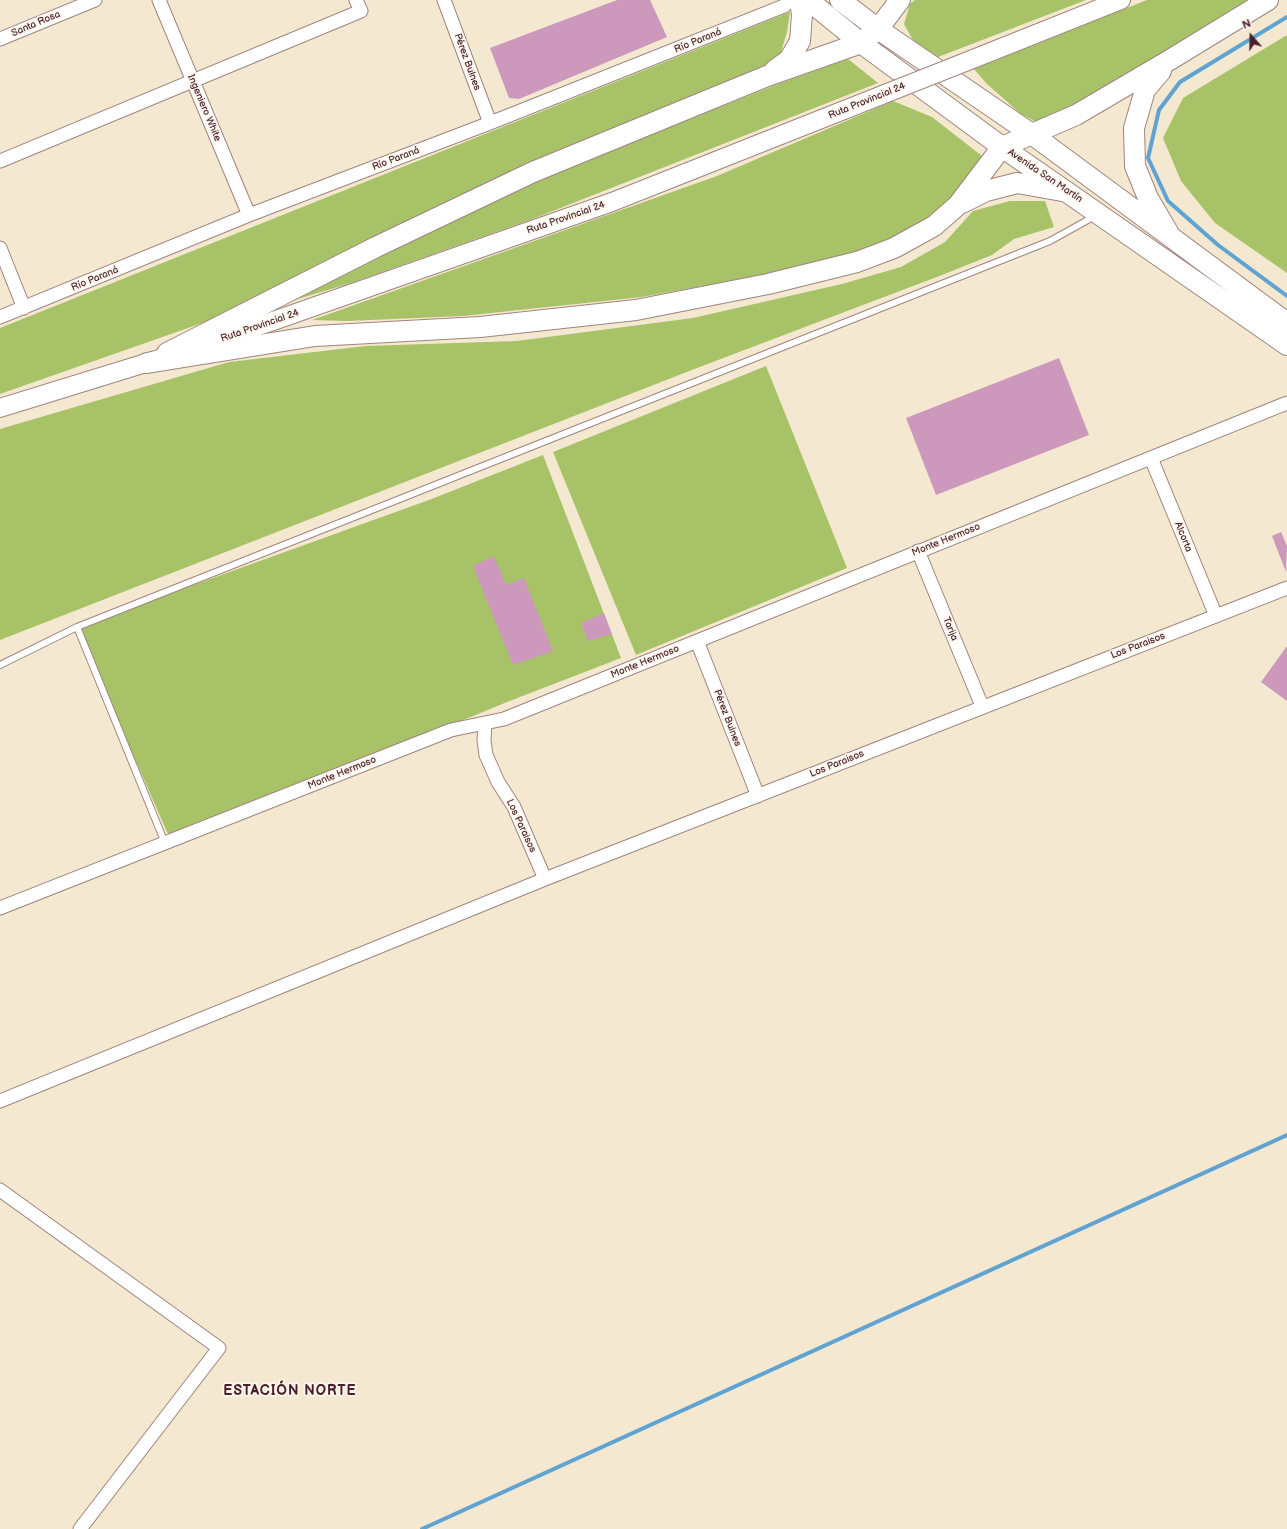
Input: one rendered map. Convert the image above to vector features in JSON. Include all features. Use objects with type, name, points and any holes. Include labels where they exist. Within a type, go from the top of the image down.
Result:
[{"type":"main road","points":[[767,76],[789,60],[800,41],[802,15],[800,0]]},
{"type":"main road","name":"Avenida San Martín","points":[[808,0],[860,44],[1002,147],[1287,345]]},
{"type":"main road","points":[[840,0],[878,29],[1033,135],[1287,323]]},
{"type":"main road","points":[[148,363],[376,247],[533,172],[767,76],[860,44],[878,29],[900,0]]},
{"type":"main road","name":"Ruta Provincial 24","points":[[0,408],[148,363],[276,320],[612,202],[1121,0]]},
{"type":"main road","points":[[148,363],[315,336],[480,327],[636,310],[768,284],[858,262],[894,248],[934,226],[958,204],[1002,147],[1033,135],[1076,115],[1268,0]]},
{"type":"main road","points":[[1168,61],[1145,90],[1134,128],[1135,166],[1148,198],[1173,240]]},
{"type":"main road","points":[[958,204],[986,191],[1017,183],[1068,192]]},
{"type":"street","name":"Santa Rosa","points":[[0,39],[95,0]]},
{"type":"street","name":"Ingeniero White","points":[[159,0],[249,215]]},
{"type":"street","points":[[0,161],[361,11],[356,0]]},
{"type":"street","name":"Pérez Bulnes","points":[[444,0],[490,124]]},
{"type":"street","name":"Río Paraná","points":[[0,317],[249,215],[490,124],[784,6],[791,0]]},
{"type":"street","points":[[0,248],[24,308]]},
{"type":"street","name":"Monte Hermoso","points":[[0,908],[451,730],[504,719],[1287,403]]},
{"type":"street","name":"Alcorta","points":[[1151,458],[1216,616]]},
{"type":"street","name":"Tarija","points":[[918,551],[982,706]]},
{"type":"street","name":"Los Paraisos","points":[[485,723],[484,740],[486,755],[498,782],[514,807],[545,879],[758,796],[982,706],[1287,588]]},
{"type":"street","name":"Pérez Bulnes","points":[[697,641],[758,796]]},
{"type":"street","points":[[0,1101],[545,879]]},
{"type":"street","points":[[0,1190],[219,1348],[80,1529]]},
{"type":"lane","points":[[0,665],[77,627],[1050,241],[1100,214]]},
{"type":"lane","points":[[77,627],[165,843]]},
{"type":"green space","points":[[915,0],[1086,0],[938,57],[913,40],[904,24],[910,4]]},
{"type":"green space","points":[[1147,0],[1252,0],[1042,125],[1021,114],[987,84],[974,69]]},
{"type":"green space","points":[[790,12],[787,32],[779,59],[721,85],[518,168],[208,321],[0,394],[0,328]]},
{"type":"green space","points":[[1287,35],[1287,273],[1215,223],[1181,181],[1163,138],[1183,98]]},
{"type":"green space","points":[[848,59],[878,83],[530,220],[351,283],[278,305],[414,238],[574,165],[778,84]]},
{"type":"green space","points":[[893,101],[932,117],[982,156],[954,197],[917,228],[864,251],[792,270],[642,297],[463,316],[347,321],[312,320],[717,176]]},
{"type":"green space","points":[[1010,201],[1045,201],[1054,227],[1014,239],[992,255],[942,275],[697,368],[0,640],[0,429],[229,362],[366,346],[517,341],[693,318],[842,284],[901,267],[945,242],[973,211]]},
{"type":"green space","points":[[766,366],[847,568],[636,655],[553,452]]},
{"type":"green space","points":[[543,455],[621,658],[507,702],[171,841],[77,627],[429,500]]},
{"type":"building","points":[[617,0],[650,0],[667,37],[519,99],[509,98],[490,48]]},
{"type":"building","points":[[1059,358],[1089,435],[936,495],[906,418]]},
{"type":"building","points":[[1281,532],[1287,546],[1286,572],[1272,536]]},
{"type":"building","points":[[494,556],[506,585],[524,578],[553,651],[513,665],[473,566]]},
{"type":"building","points":[[604,613],[612,634],[588,641],[581,623]]},
{"type":"building","points":[[1287,646],[1287,701],[1261,682]]},
{"type":"waterway","points":[[1287,17],[1180,82],[1159,110],[1148,158],[1168,201],[1218,245],[1287,296]]},
{"type":"waterway","points":[[422,1529],[1287,1135]]},
{"type":"district","name":"ESTACIÓN NORTE","points":[[290,1391]]}]
